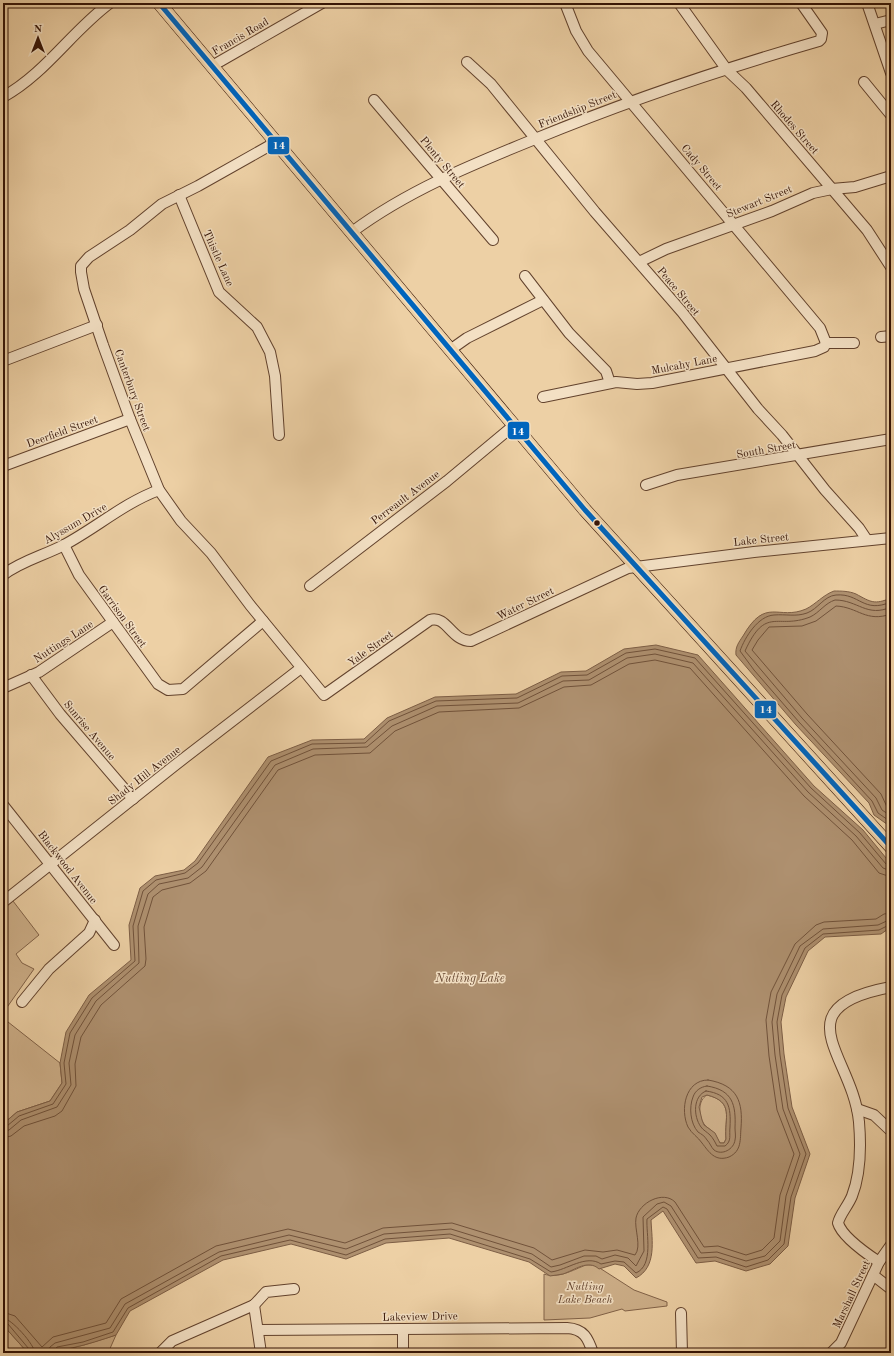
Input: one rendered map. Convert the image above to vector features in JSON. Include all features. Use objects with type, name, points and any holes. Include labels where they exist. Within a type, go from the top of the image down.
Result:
[{"type":"main road","points":[[160,3],[513,426],[635,566],[891,847]]},
{"type":"street","points":[[3,98],[41,68],[90,18],[110,3]]},
{"type":"street","name":"Francis Road","points":[[212,66],[322,3]]},
{"type":"street","name":"Cady Street","points":[[565,3],[581,41],[609,74],[628,101],[678,157],[820,328],[826,343]]},
{"type":"street","name":"Rhodes Street","points":[[678,3],[727,70],[746,88],[867,230],[891,267]]},
{"type":"street","name":"Friendship Street","points":[[352,232],[390,206],[442,179],[535,138],[628,101],[819,41],[822,36],[821,30],[801,3]]},
{"type":"street","points":[[866,3],[875,24],[891,73]]},
{"type":"street","points":[[875,24],[891,20]]},
{"type":"street","name":"Peace Street","points":[[467,62],[492,84],[535,138],[682,312],[758,409],[782,435],[797,456],[840,508],[859,528],[867,540]]},
{"type":"street","points":[[864,82],[891,115]]},
{"type":"street","name":"Plenty Street","points":[[374,100],[493,240]]},
{"type":"street","name":"Canterbury Street","points":[[276,142],[154,209],[130,230],[84,261],[81,266],[82,279],[96,325],[130,419],[159,490],[181,521],[211,553],[263,622],[324,695]]},
{"type":"street","name":"Stewart Street","points":[[639,262],[666,249],[772,211],[804,196],[832,189],[855,187],[891,176]]},
{"type":"street","name":"Thistle Lane","points":[[179,195],[219,292],[257,327],[270,352],[276,383],[279,435]]},
{"type":"street","points":[[525,276],[569,333],[606,371],[610,383]]},
{"type":"street","points":[[450,350],[466,338],[543,300]]},
{"type":"street","points":[[3,361],[96,325]]},
{"type":"street","points":[[826,343],[854,343]]},
{"type":"street","name":"Mulcahy Lane","points":[[543,398],[610,383],[652,383],[815,352],[824,348],[826,343]]},
{"type":"street","name":"Deerfield Street","points":[[3,466],[130,419]]},
{"type":"street","name":"Perreault Avenue","points":[[310,586],[447,481],[513,426]]},
{"type":"street","name":"South Street","points":[[646,485],[677,475],[891,439]]},
{"type":"street","name":"Alyssum Drive","points":[[3,575],[20,564],[64,545],[132,502],[159,490]]},
{"type":"street","name":"Lake Street","points":[[635,566],[770,550],[891,538]]},
{"type":"street","name":"Garrison Street","points":[[64,545],[79,574],[112,622],[158,684],[168,690],[174,691],[183,689],[263,622]]},
{"type":"street","name":"Water Street","points":[[430,620],[438,619],[460,639],[471,641],[584,587],[635,566]]},
{"type":"street","name":"Yale Street","points":[[324,695],[430,620]]},
{"type":"street","name":"Nuttings Lane","points":[[3,688],[46,668],[112,622]]},
{"type":"street","name":"Shady Hill Avenue","points":[[3,902],[301,668]]},
{"type":"street","name":"Sunrise Avenue","points":[[31,675],[60,714],[133,799]]},
{"type":"street","name":"Blackwood Avenue","points":[[3,805],[51,863],[114,945]]},
{"type":"street","points":[[22,1002],[49,969],[89,933],[95,920]]},
{"type":"street","points":[[879,1262],[859,1248],[841,1230],[838,1223],[851,1199],[858,1177],[860,1148],[857,1109],[833,1042],[830,1019],[836,1009],[859,995],[890,988]]},
{"type":"street","points":[[857,1109],[874,1115],[891,1131]]},
{"type":"street","name":"Marshall Street","points":[[831,1353],[843,1338],[879,1262],[891,1245]]},
{"type":"street","points":[[873,1275],[891,1289]]},
{"type":"street","points":[[160,1353],[172,1341],[254,1305],[266,1292],[294,1289]]},
{"type":"street","points":[[254,1305],[261,1353]]},
{"type":"street","points":[[681,1313],[682,1353]]},
{"type":"street","name":"Lakeview Drive","points":[[258,1330],[567,1328],[581,1332],[589,1340],[594,1353]]},
{"type":"street","points":[[403,1329],[403,1353]]},
{"type":"green space","points":[[13,901],[39,935],[16,954],[22,963],[34,969],[3,1013],[3,909]]},
{"type":"green space","points":[[3,1018],[60,1063],[62,1083],[50,1101],[17,1112],[3,1124]]},
{"type":"green space","points":[[707,1095],[716,1098],[725,1106],[726,1139],[724,1143],[720,1143],[715,1134],[705,1125],[702,1120],[700,1108],[702,1100]]},
{"type":"green space","name":"Nutting Lake Beach","points":[[586,1265],[595,1265],[634,1290],[667,1302],[667,1306],[625,1311],[622,1309],[590,1318],[544,1320],[544,1274],[560,1275]]},
{"type":"green space","points":[[3,1325],[28,1353],[3,1353]]},
{"type":"green space","points":[[116,1335],[108,1353],[49,1353],[84,1345]]},
{"type":"water","points":[[834,591],[853,593],[873,602],[891,598],[891,827],[874,815],[869,803],[796,725],[736,655],[736,650],[739,643],[751,624],[759,617],[766,613],[788,613],[806,609]]},
{"type":"water","name":"Nutting Lake","points":[[656,645],[698,655],[814,786],[863,830],[891,864],[891,927],[881,934],[825,937],[808,951],[786,997],[781,1022],[792,1107],[810,1154],[795,1198],[788,1246],[770,1264],[746,1271],[715,1261],[696,1263],[663,1211],[651,1220],[652,1253],[647,1267],[643,1273],[636,1278],[624,1266],[615,1264],[599,1269],[595,1266],[586,1265],[563,1274],[550,1276],[529,1262],[449,1238],[386,1243],[346,1259],[291,1244],[223,1260],[130,1311],[116,1335],[73,1348],[51,1352],[28,1353],[3,1325],[3,1124],[17,1112],[50,1101],[62,1083],[60,1063],[66,1032],[89,995],[131,960],[129,925],[140,888],[155,876],[184,870],[195,861],[268,757],[312,740],[364,739],[387,718],[435,697],[516,694],[561,672],[586,671],[624,649]],"holes":[[[707,1095],[716,1098],[725,1106],[726,1139],[724,1143],[720,1143],[715,1133],[704,1125],[699,1107],[702,1097]]]},
{"type":"transit line","name":"14","points":[[159,3],[585,510],[891,847]]}]
